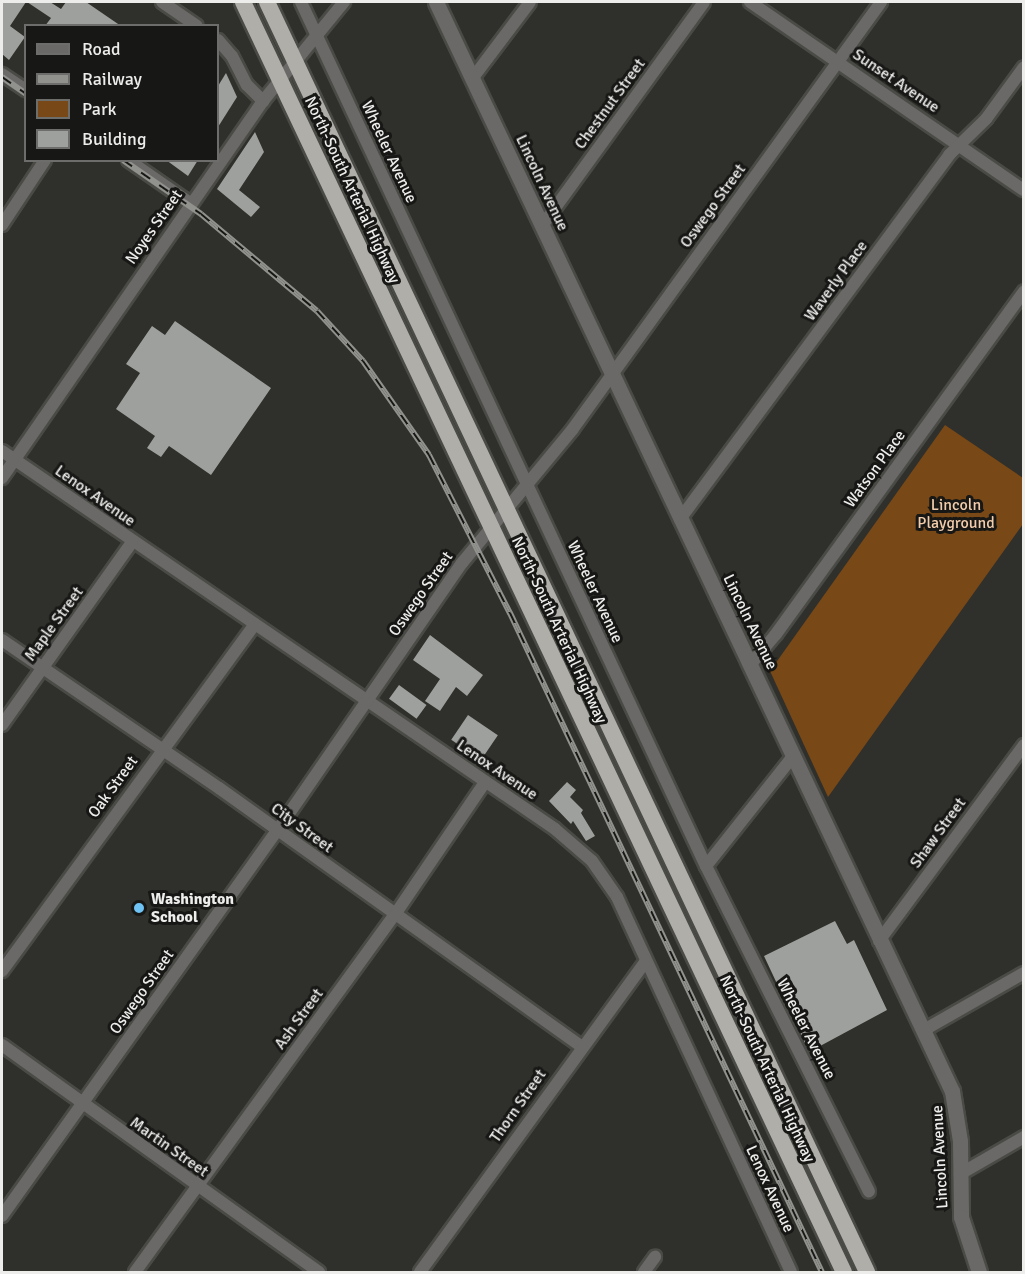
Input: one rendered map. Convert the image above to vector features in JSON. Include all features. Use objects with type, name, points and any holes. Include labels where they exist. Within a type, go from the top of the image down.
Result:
[{"type":"highway","name":"North-South Arterial Highway","points":[[243,2],[844,1272]]},
{"type":"highway","name":"North-South Arterial Highway","points":[[267,2],[867,1272]]},
{"type":"street","points":[[162,2],[194,24]]},
{"type":"street","name":"Wheeler Avenue","points":[[301,2],[706,866],[869,1192]]},
{"type":"street","name":"Noyes Street","points":[[219,162],[262,101],[344,2]]},
{"type":"street","name":"Lincoln Avenue","points":[[436,2],[794,755],[879,941],[924,1029],[958,1110],[961,1217],[979,1272]]},
{"type":"street","points":[[472,79],[530,2]]},
{"type":"street","name":"Chestnut Street","points":[[542,226],[704,2]]},
{"type":"street","name":"Sunset Avenue","points":[[750,2],[960,144],[1023,190]]},
{"type":"street","name":"Oswego Street","points":[[2,1216],[277,831],[462,562],[508,510],[612,374],[836,61],[881,2]]},
{"type":"street","points":[[219,41],[232,56],[247,85],[262,101]]},
{"type":"street","name":"Waverly Place","points":[[680,519],[960,144],[986,118],[1023,67]]},
{"type":"street","points":[[2,74],[24,89]]},
{"type":"street","points":[[2,225],[44,162]]},
{"type":"street","points":[[131,162],[190,203]]},
{"type":"street","name":"Noyes Street","points":[[2,478],[219,162]]},
{"type":"street","name":"Watson Place","points":[[750,665],[1023,291]]},
{"type":"street","name":"Lenox Avenue","points":[[2,451],[555,829],[592,861],[617,897],[791,1272]]},
{"type":"street","name":"Maple Street","points":[[2,726],[132,542]]},
{"type":"street","name":"Oak Street","points":[[2,971],[160,749],[255,624]]},
{"type":"street","name":"City Street","points":[[2,640],[581,1046]]},
{"type":"street","name":"Shaw Street","points":[[879,941],[1023,745]]},
{"type":"street","points":[[706,866],[794,755]]},
{"type":"street","name":"Ash Street","points":[[135,1272],[394,916],[485,782]]},
{"type":"street","name":"Thorn Street","points":[[420,1272],[581,1046],[646,961]]},
{"type":"street","points":[[924,1029],[1023,974]]},
{"type":"street","name":"Martin Street","points":[[2,1045],[82,1106],[319,1272]]},
{"type":"street","points":[[960,1174],[1023,1137]]},
{"type":"street","points":[[644,1272],[655,1257]]},
{"type":"green space","name":"Lincoln Playground","points":[[945,425],[1023,478],[1023,524],[828,797],[770,671]]},
{"type":"building","points":[[2,2],[26,2],[10,26],[24,38],[9,60],[2,54]]},
{"type":"building","points":[[27,2],[50,2],[61,9],[66,2],[86,2],[118,24],[46,24],[51,18]]},
{"type":"building","points":[[226,73],[237,97],[219,125],[219,84]]},
{"type":"building","points":[[255,132],[264,152],[239,190],[260,207],[251,217],[217,189]]},
{"type":"building","points":[[169,162],[197,162],[188,176]]},
{"type":"building","points":[[175,321],[271,388],[211,475],[169,446],[161,457],[147,448],[155,436],[116,409],[140,373],[126,364],[152,326],[165,335]]},
{"type":"building","points":[[430,635],[483,675],[467,696],[456,687],[440,711],[425,701],[440,679],[413,660]]},
{"type":"building","points":[[399,685],[427,705],[417,719],[389,699]]},
{"type":"building","points":[[468,715],[498,735],[481,760],[451,740]]},
{"type":"building","points":[[567,782],[576,790],[570,797],[583,810],[581,813],[595,836],[586,841],[573,821],[571,824],[549,801]]},
{"type":"building","points":[[835,921],[847,944],[854,940],[887,1010],[809,1052],[764,956]]},
{"type":"railway","points":[[2,77],[24,93]]},
{"type":"railway","points":[[126,162],[201,214],[317,311],[363,361],[429,455],[510,613],[822,1272]]},
{"type":"place","name":"Washington School","points":[[139,908]]}]
